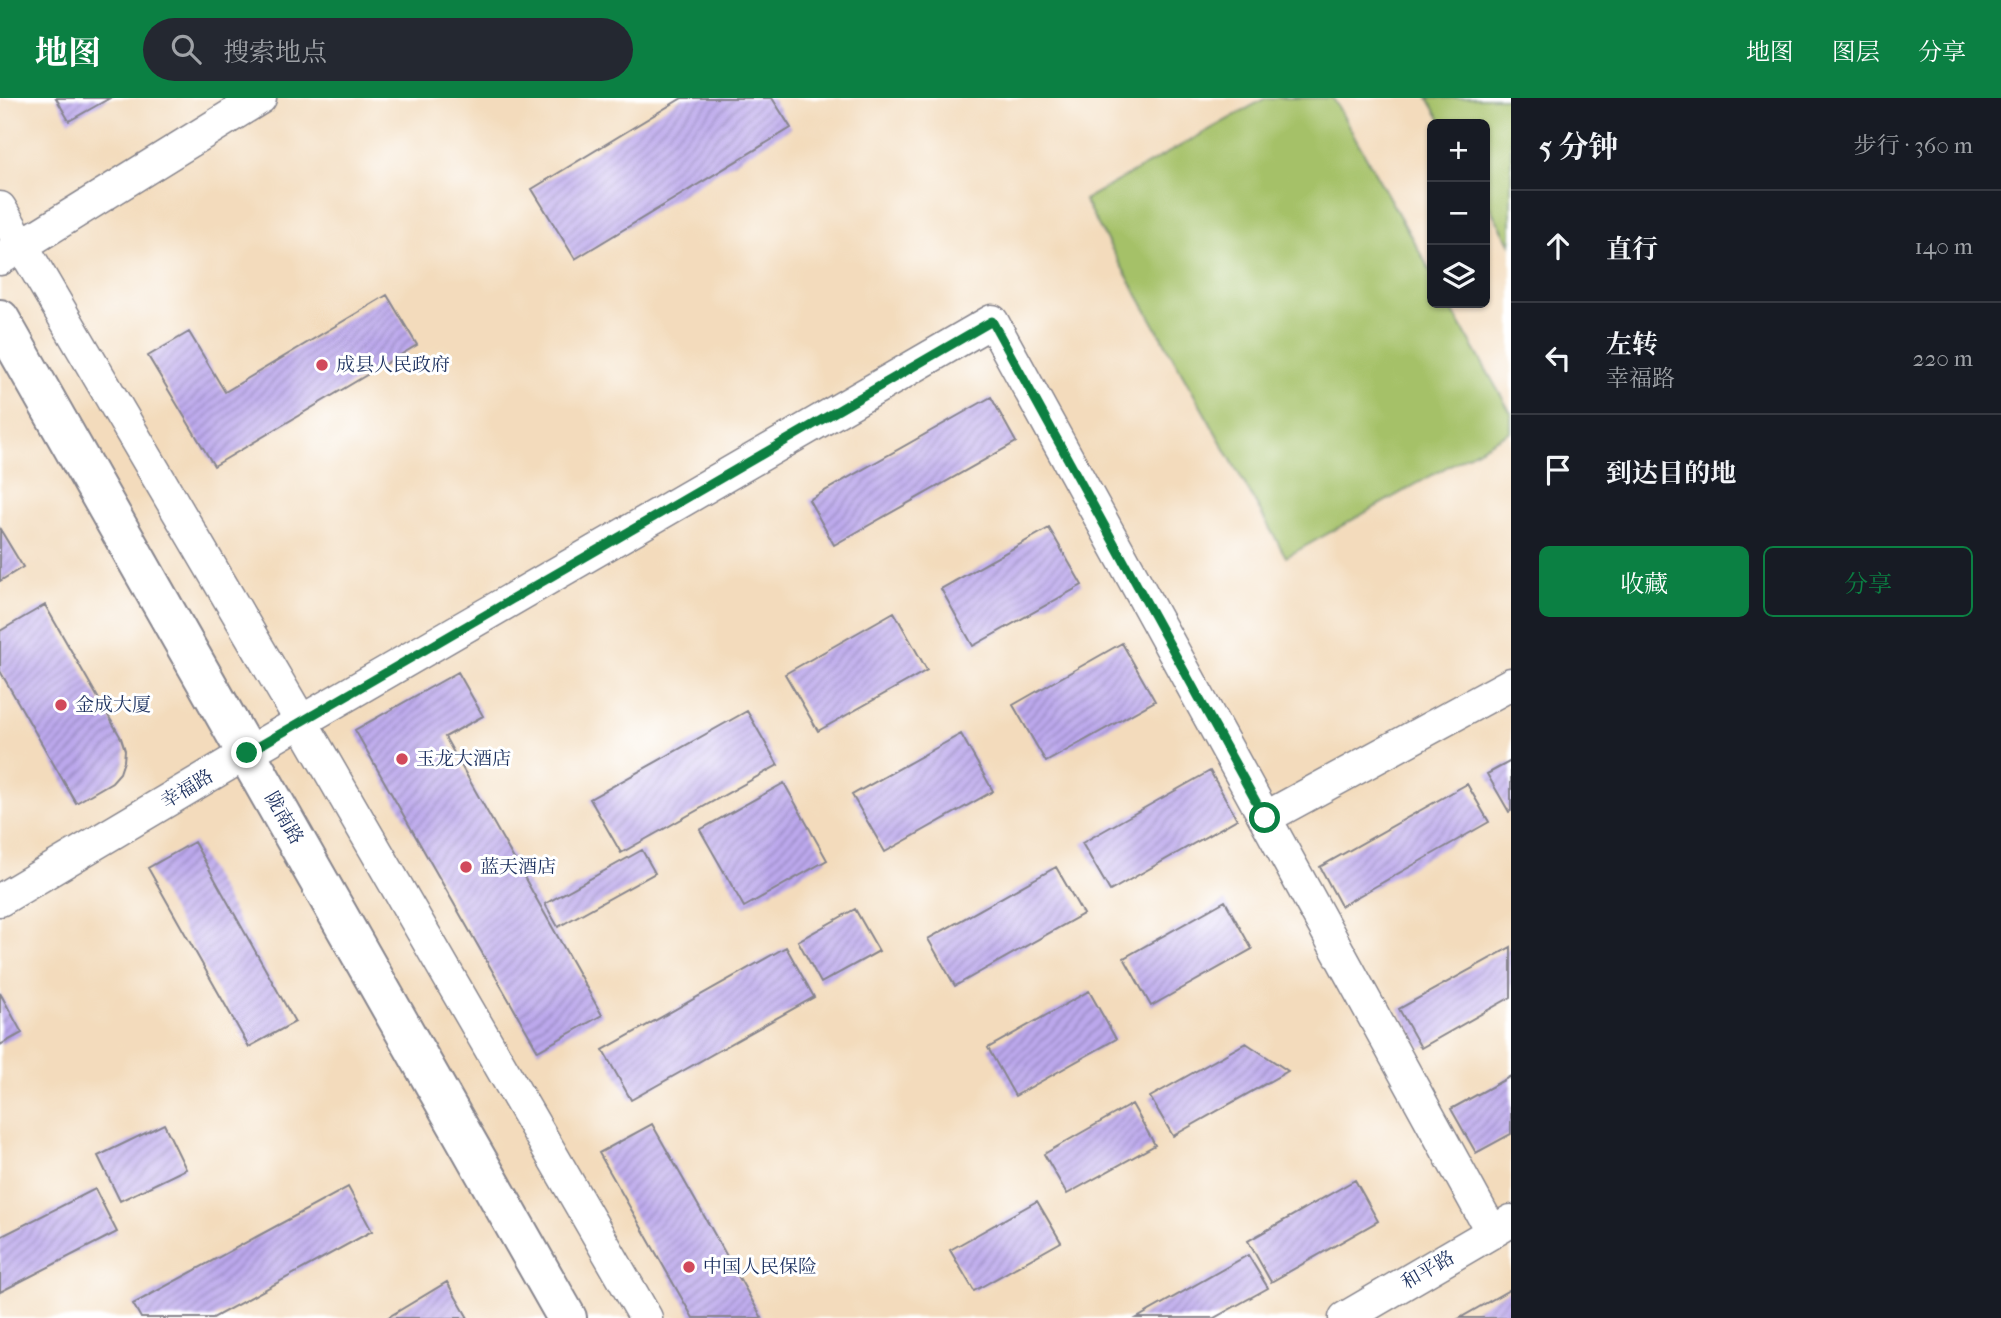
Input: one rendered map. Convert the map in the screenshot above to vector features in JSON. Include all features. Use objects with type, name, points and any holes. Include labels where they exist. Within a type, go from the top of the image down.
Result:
[{"type":"main road","name":"陇南路","points":[[0,319],[567,1318]]},
{"type":"street","points":[[11,253],[260,98]]},
{"type":"street","points":[[0,208],[11,253],[301,722],[646,1318]]},
{"type":"street","name":"幸福路","points":[[0,900],[247,753],[992,321],[1265,818]]},
{"type":"street","points":[[1501,1227],[1265,818],[1511,684]]},
{"type":"street","name":"和平路","points":[[1345,1318],[1501,1227]]},
{"type":"green space","points":[[1266,98],[1333,98],[1427,265],[1427,308],[1451,308],[1511,413],[1511,431],[1286,557],[1084,200]]},
{"type":"green space","points":[[1428,98],[1511,98],[1511,245],[1490,208],[1490,119],[1440,119]]},
{"type":"building","points":[[56,98],[110,98],[69,121]]},
{"type":"building","points":[[682,98],[772,98],[791,128],[575,259],[532,189]]},
{"type":"building","points":[[387,295],[417,345],[214,466],[148,356],[189,332],[225,392]]},
{"type":"building","points":[[991,397],[1016,442],[834,545],[809,500]]},
{"type":"building","points":[[1049,528],[1082,585],[973,646],[941,589]]},
{"type":"building","points":[[0,529],[23,567],[0,581]]},
{"type":"building","name":"金成大厦","points":[[45,605],[121,738],[125,750],[120,773],[112,782],[76,803],[0,671],[0,631]]},
{"type":"building","points":[[894,612],[927,670],[818,731],[785,674]]},
{"type":"building","points":[[1122,643],[1155,701],[1046,762],[1013,705]]},
{"type":"building","points":[[458,672],[483,716],[445,737],[602,1015],[538,1051],[355,730]]},
{"type":"building","points":[[747,711],[778,765],[621,853],[590,799]]},
{"type":"building","points":[[961,734],[993,791],[885,852],[852,795]]},
{"type":"building","points":[[1511,761],[1511,811],[1509,812],[1487,774]]},
{"type":"building","points":[[1210,771],[1237,819],[1110,891],[1082,843]]},
{"type":"building","points":[[784,783],[827,860],[744,907],[700,830]]},
{"type":"building","points":[[1467,784],[1489,822],[1341,906],[1320,867]]},
{"type":"building","points":[[194,842],[295,1022],[249,1047],[148,868]]},
{"type":"building","points":[[642,850],[655,873],[558,927],[545,904]]},
{"type":"building","points":[[1056,867],[1083,914],[955,986],[928,939]]},
{"type":"building","points":[[1225,901],[1252,949],[1151,1006],[1124,958]]},
{"type":"building","points":[[855,909],[879,951],[821,983],[798,941]]},
{"type":"building","points":[[786,947],[814,997],[631,1100],[603,1050]]},
{"type":"building","points":[[1511,947],[1511,997],[1421,1048],[1399,1009]]},
{"type":"building","points":[[1089,991],[1116,1039],[1015,1096],[988,1048]]},
{"type":"building","points":[[0,993],[22,1033],[0,1045]]},
{"type":"building","points":[[1246,1043],[1288,1071],[1173,1136],[1150,1097]]},
{"type":"building","points":[[1511,1076],[1511,1134],[1476,1153],[1451,1109]]},
{"type":"building","points":[[1132,1104],[1155,1145],[1067,1194],[1044,1154]]},
{"type":"building","points":[[164,1124],[186,1169],[120,1201],[98,1156]]},
{"type":"building","points":[[652,1124],[762,1318],[693,1318],[599,1153]]},
{"type":"building","points":[[1355,1180],[1378,1221],[1271,1282],[1248,1241]]},
{"type":"building","points":[[348,1187],[372,1231],[213,1318],[141,1318],[133,1304]]},
{"type":"building","points":[[95,1189],[117,1232],[0,1292],[0,1237]]},
{"type":"building","points":[[1037,1201],[1061,1242],[974,1291],[950,1250]]},
{"type":"building","points":[[1248,1255],[1268,1288],[1214,1318],[1137,1318]]},
{"type":"building","points":[[447,1282],[468,1318],[387,1318]]},
{"type":"building","points":[[1511,1289],[1511,1318],[1460,1318]]},
{"type":"place","name":"成县人民政府","points":[[322,365]]},
{"type":"place","name":"金成大厦","points":[[61,705]]},
{"type":"place","name":"玉龙大酒店","points":[[402,759]]},
{"type":"place","name":"蓝天酒店","points":[[466,867]]},
{"type":"place","name":"中国人民保险","points":[[689,1267]]},
{"type":"route","points":[[247,753],[992,321],[1265,818]]}]
